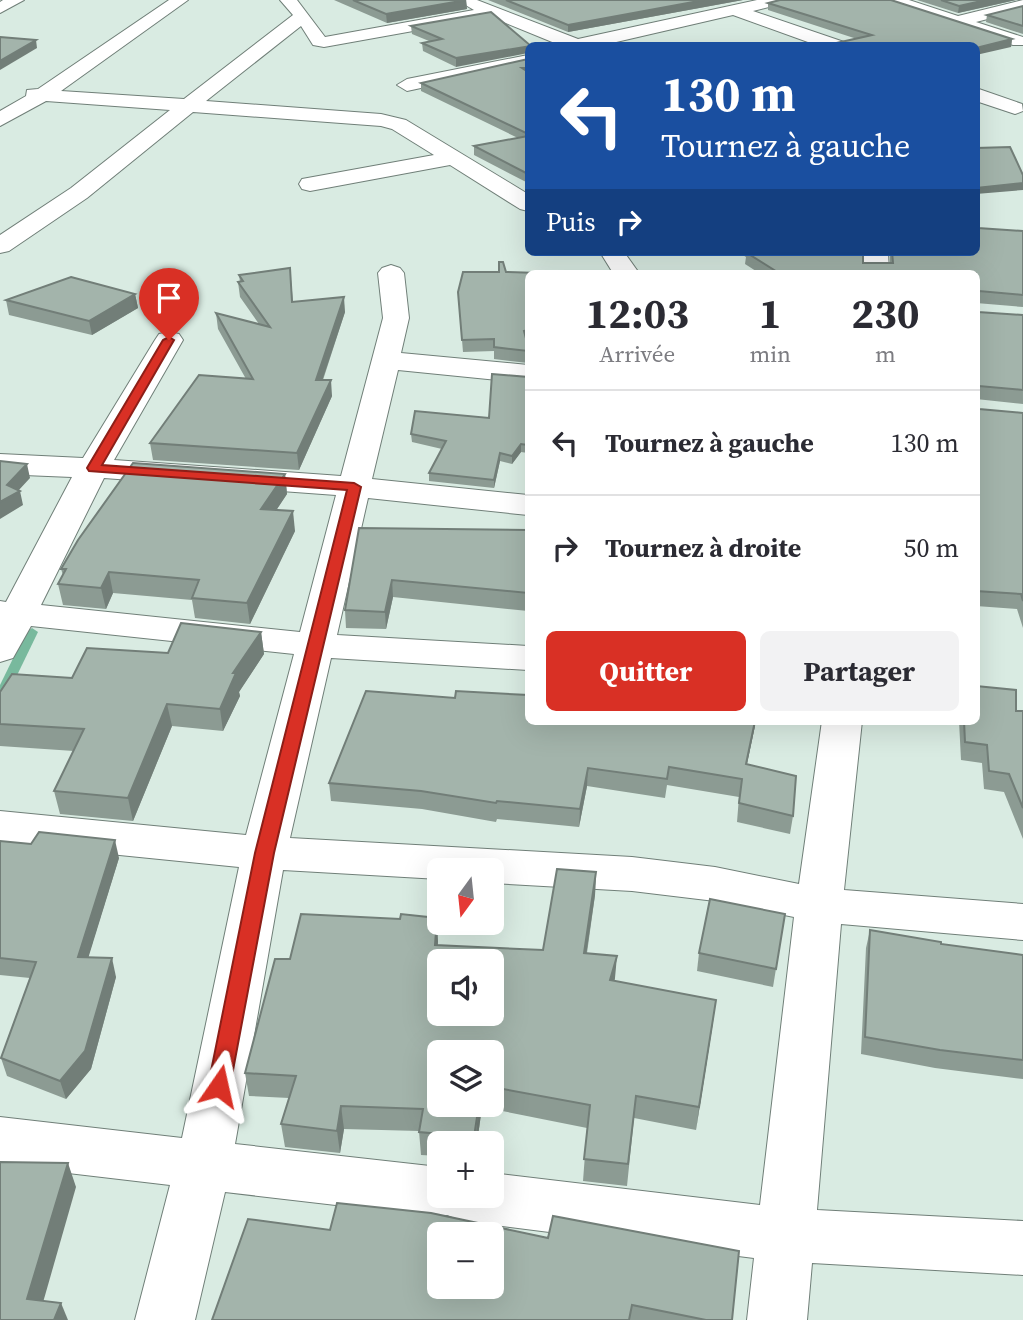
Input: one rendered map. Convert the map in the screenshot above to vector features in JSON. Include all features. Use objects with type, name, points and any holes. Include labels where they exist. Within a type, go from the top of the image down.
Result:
[{"type":"street","points":[[0,8],[16,0]]},
{"type":"street","points":[[0,121],[180,0]]},
{"type":"street","points":[[288,0],[303,16],[318,41],[330,42],[493,12]]},
{"type":"street","points":[[461,0],[568,42]]},
{"type":"street","points":[[704,0],[827,42]]},
{"type":"street","points":[[589,42],[779,0]]},
{"type":"street","points":[[892,0],[1019,41]]},
{"type":"street","points":[[957,21],[1023,5]]},
{"type":"street","points":[[0,246],[118,162],[303,16]]},
{"type":"street","points":[[407,85],[525,61]]},
{"type":"street","points":[[10,92],[381,120],[399,124],[524,197]]},
{"type":"street","points":[[980,95],[1016,107]]},
{"type":"street","points":[[310,184],[454,158]]},
{"type":"street","points":[[164,1320],[204,1163],[264,853],[396,318],[391,273]]},
{"type":"street","points":[[0,650],[9,613],[169,340]]},
{"type":"street","points":[[386,360],[525,374]]},
{"type":"street","points":[[0,464],[354,487],[525,506]]},
{"type":"street","points":[[9,613],[315,645],[525,658]]},
{"type":"street","points":[[777,1320],[819,905],[842,725]]},
{"type":"street","points":[[0,827],[264,853],[632,874],[715,884],[819,905],[1023,922]]},
{"type":"street","points":[[0,1141],[427,1191]]},
{"type":"street","points":[[504,1200],[785,1235],[1023,1248]]},
{"type":"building","points":[[353,0],[466,0],[386,14]]},
{"type":"building","points":[[506,0],[704,0],[568,25]]},
{"type":"building","points":[[780,0],[891,0],[1012,39],[980,47],[980,42],[841,42],[872,35],[768,3]]},
{"type":"building","points":[[941,0],[986,0],[959,6]]},
{"type":"building","points":[[1023,6],[1023,26],[987,15]]},
{"type":"building","points":[[491,12],[526,42],[525,47],[456,58],[422,43],[442,39],[411,26]]},
{"type":"building","points":[[0,37],[36,40],[0,61]]},
{"type":"building","points":[[525,60],[525,68],[522,68],[525,70],[525,133],[421,83]]},
{"type":"building","points":[[525,137],[525,172],[474,146]]},
{"type":"building","points":[[1010,147],[1023,175],[1023,183],[980,188],[980,148]]},
{"type":"building","points":[[980,228],[1023,231],[1023,295],[980,291],[980,270],[774,270],[752,256],[863,256],[863,263],[893,263],[892,256],[980,256]]},
{"type":"building","points":[[499,262],[503,262],[506,272],[525,273],[525,351],[494,347],[494,339],[462,340],[458,292],[463,272],[499,272]]},
{"type":"building","points":[[290,268],[292,302],[344,297],[316,380],[331,380],[297,453],[150,443],[199,375],[253,379],[216,313],[270,327],[238,282],[243,281],[239,275]]},
{"type":"building","points":[[71,277],[135,294],[89,321],[6,300]]},
{"type":"building","points":[[980,312],[1023,315],[1023,390],[980,386]]},
{"type":"building","points":[[492,374],[525,377],[525,445],[521,444],[512,456],[500,453],[494,480],[429,473],[446,441],[411,434],[415,411],[489,418]]},
{"type":"building","points":[[980,409],[1023,413],[1023,601],[1021,594],[980,591]]},
{"type":"building","points":[[0,461],[27,464],[7,485],[20,491],[0,502]]},
{"type":"building","points":[[133,463],[285,474],[261,509],[293,511],[247,603],[192,598],[199,580],[109,572],[101,588],[58,584],[66,569],[61,569],[78,540]]},
{"type":"building","points":[[359,528],[525,530],[525,593],[392,580],[385,612],[345,610]]},
{"type":"building","points":[[181,623],[261,632],[233,673],[236,673],[220,709],[167,704],[128,798],[54,791],[84,729],[0,724],[0,692],[12,674],[72,678],[87,648],[168,653]]},
{"type":"building","points":[[980,686],[1016,690],[1016,711],[1023,711],[1023,808],[1009,774],[989,771],[987,745],[965,742],[964,725],[980,725]]},
{"type":"building","points":[[366,691],[455,698],[456,691],[525,695],[525,725],[754,725],[746,764],[796,776],[793,816],[739,803],[742,779],[669,767],[667,779],[588,768],[580,809],[496,803],[421,791],[329,783]]},
{"type":"building","points":[[39,832],[115,840],[78,957],[112,958],[85,1051],[60,1081],[1,1058],[36,962],[0,958],[0,841],[31,844]]},
{"type":"building","points":[[557,869],[596,872],[584,953],[617,956],[610,980],[716,1000],[699,1107],[636,1096],[628,1164],[584,1159],[590,1105],[504,1089],[504,1040],[427,1040],[427,1117],[477,1117],[475,1131],[419,1132],[423,1109],[341,1106],[337,1131],[281,1124],[296,1076],[245,1073],[275,959],[290,959],[301,914],[400,919],[401,914],[427,917],[427,935],[436,935],[435,945],[543,950]]},
{"type":"building","points":[[710,899],[785,914],[776,969],[699,953]]},
{"type":"building","points":[[870,930],[941,944],[1023,955],[1023,1060],[865,1037]]},
{"type":"building","points":[[0,1162],[68,1163],[27,1299],[61,1303],[54,1320],[0,1320]]},
{"type":"building","points":[[337,1203],[431,1213],[473,1222],[427,1222],[427,1299],[504,1299],[504,1229],[548,1238],[553,1216],[739,1251],[732,1320],[706,1320],[632,1305],[629,1320],[212,1320],[248,1219],[330,1230]]},
{"type":"waterway","points":[[0,698],[32,632]]},
{"type":"route","points":[[169,340],[93,468],[354,487],[264,853],[219,1086]]}]
